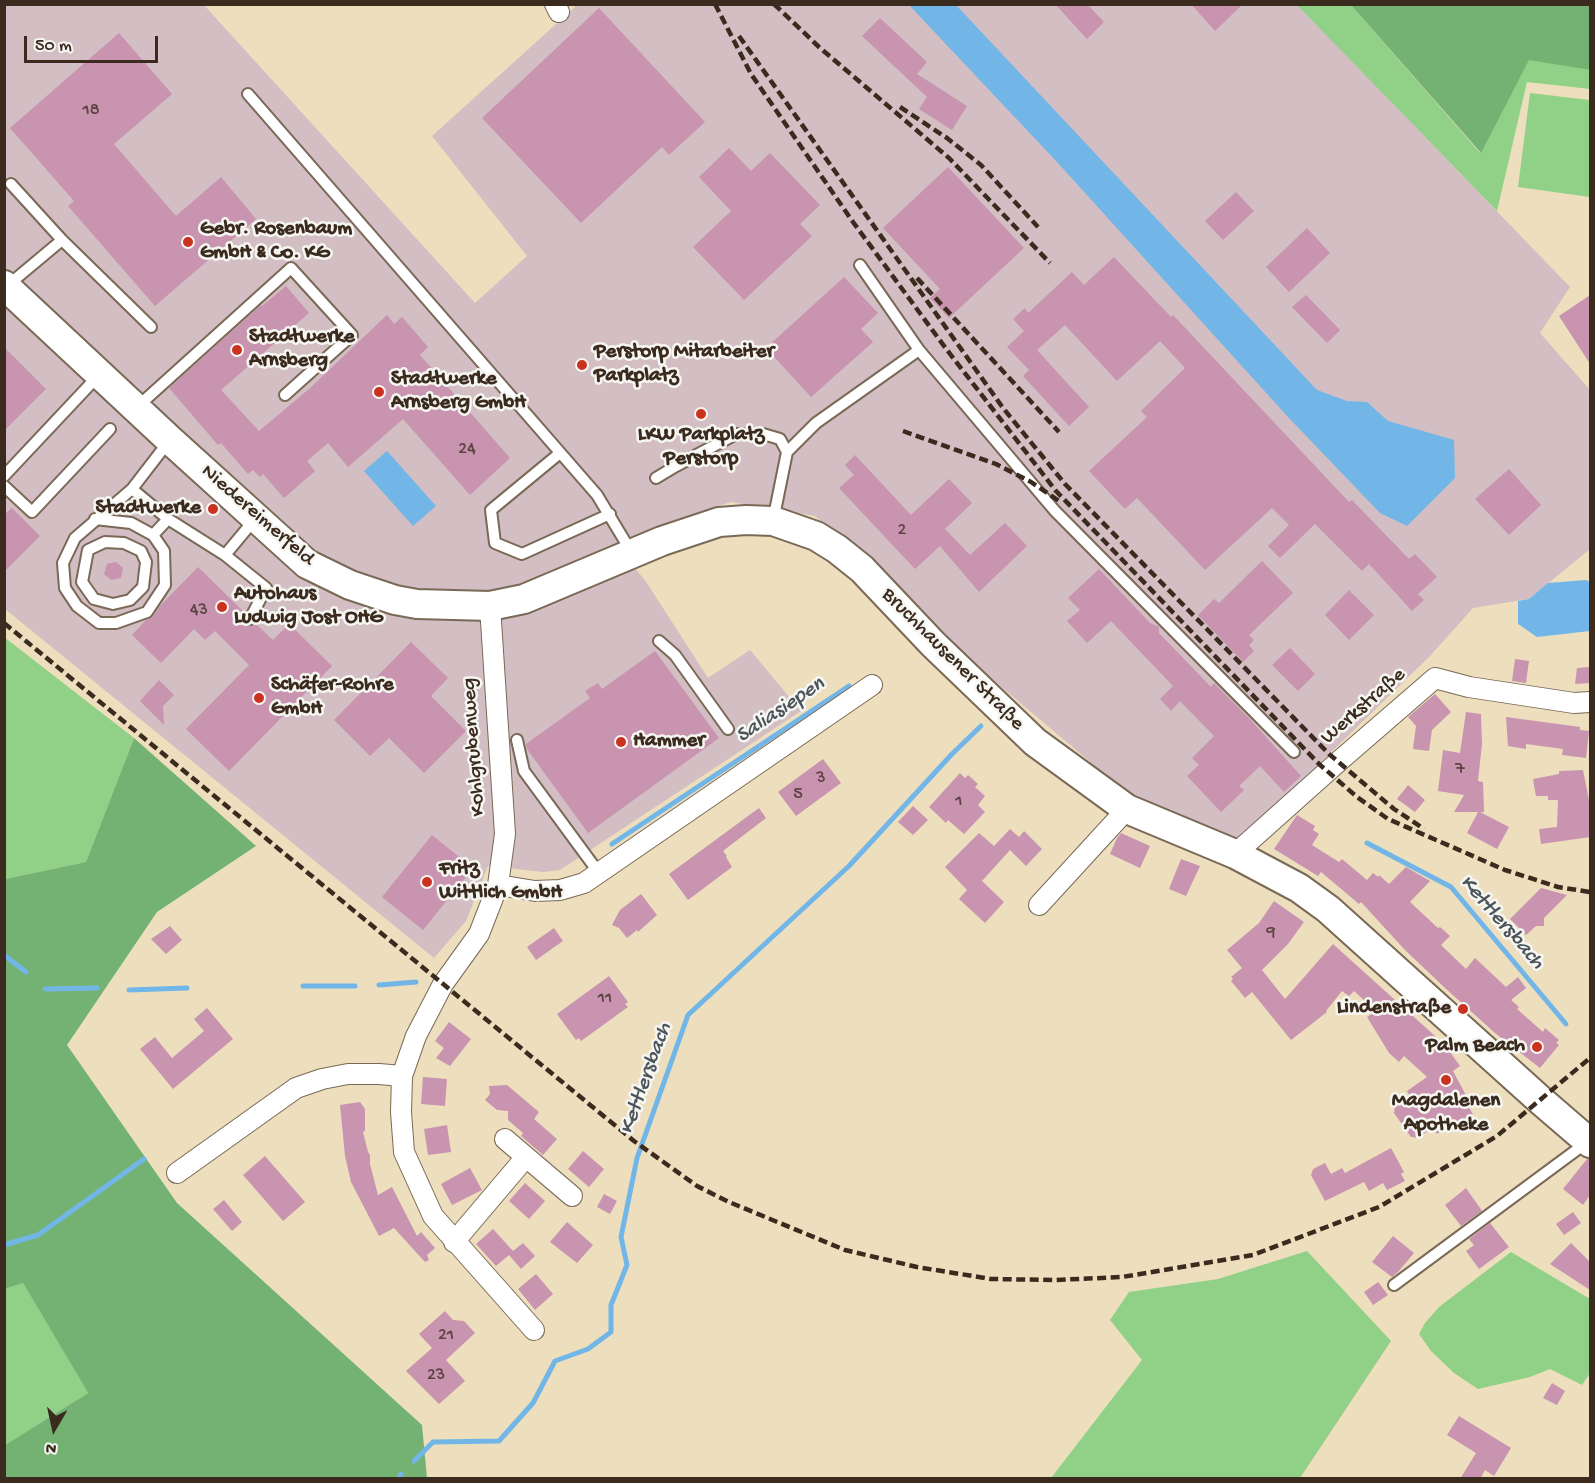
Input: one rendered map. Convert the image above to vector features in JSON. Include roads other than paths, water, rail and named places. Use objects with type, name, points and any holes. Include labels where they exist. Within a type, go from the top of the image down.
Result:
[{"type":"street","name":"Niedereimerfeld","points":[[5,286],[307,564],[350,585],[394,600],[417,604],[490,606],[524,599],[662,540],[719,522],[773,521]]},
{"type":"street","name":"Bruchhausener Straße","points":[[773,521],[816,536],[837,549],[862,570],[933,644],[1035,742],[1127,810],[1235,854],[1299,888],[1328,909],[1590,1142]]},
{"type":"street","name":"Kohlgrubenweg","points":[[490,606],[505,834],[498,885],[479,934],[443,984],[421,1026],[402,1076],[400,1112],[404,1152],[433,1216],[534,1330]]},
{"type":"street","name":"Werkstraße","points":[[1235,854],[1435,678],[1469,687],[1574,703],[1590,702]]},
{"type":"street","points":[[498,885],[535,891],[560,890],[584,883],[872,685]]},
{"type":"street","points":[[1039,905],[1127,810]]},
{"type":"street","points":[[177,1173],[296,1088],[322,1079],[348,1074],[402,1076]]},
{"type":"street","points":[[505,1139],[572,1196]]},
{"type":"street","points":[[454,1242],[526,1157]]},
{"type":"lane","points":[[248,94],[597,495],[633,553]]},
{"type":"lane","points":[[11,184],[62,240],[151,327]]},
{"type":"lane","points":[[5,286],[62,240]]},
{"type":"lane","points":[[860,266],[919,350],[1055,511],[1294,752]]},
{"type":"lane","points":[[136,408],[291,268],[352,335],[285,395]]},
{"type":"lane","points":[[773,521],[788,452],[816,423],[919,350]]},
{"type":"lane","points":[[4,476],[101,374]]},
{"type":"lane","points":[[4,486],[32,512],[110,429]]},
{"type":"lane","points":[[656,478],[736,434],[763,434],[780,439],[788,452]]},
{"type":"lane","points":[[95,519],[131,523],[153,535],[164,551],[165,585],[147,612],[116,623],[99,622],[77,606],[64,588],[63,563],[75,538],[95,519],[132,489],[170,440]]},
{"type":"lane","points":[[560,453],[491,510],[495,543],[522,554],[610,514]]},
{"type":"lane","points":[[132,489],[168,519],[225,555],[266,588],[250,619]]},
{"type":"lane","points":[[225,555],[255,518]]},
{"type":"lane","points":[[153,535],[168,519]]},
{"type":"lane","points":[[75,538],[88,550]]},
{"type":"lane","points":[[105,542],[124,543],[141,551],[146,562],[143,586],[130,600],[113,604],[94,599],[82,582],[88,550],[105,542]]},
{"type":"lane","points":[[659,641],[675,656],[728,729]]},
{"type":"lane","points":[[517,740],[524,771],[599,873]]},
{"type":"lane","points":[[1394,1285],[1590,1142]]},
{"type":"water","points":[[909,5],[956,5],[1317,390],[1347,401],[1367,402],[1388,421],[1454,440],[1455,478],[1407,526],[1380,513],[1288,417],[1057,162]]},
{"type":"water","points":[[387,451],[436,506],[413,526],[364,471]]},
{"type":"water","points":[[1586,580],[1590,582],[1590,631],[1537,637],[1518,624],[1518,601],[1529,599],[1548,583]]},
{"type":"waterway","name":"Saliasiepen","points":[[612,844],[849,686]]},
{"type":"waterway","name":"Kettlersbach","points":[[414,1461],[433,1442],[499,1441],[533,1403],[555,1361],[588,1349],[611,1332],[611,1305],[627,1265],[621,1237],[637,1158],[688,1015],[849,866],[952,754],[981,726]]},
{"type":"waterway","name":"Kettlersbach","points":[[1367,843],[1451,887],[1566,1024]]},
{"type":"waterway","name":"Saliasiepen","points":[[4,955],[26,972]]},
{"type":"waterway","name":"Saliasiepen","points":[[379,985],[416,982]]},
{"type":"waterway","name":"Saliasiepen","points":[[303,986],[355,986]]},
{"type":"waterway","name":"Saliasiepen","points":[[45,989],[97,988]]},
{"type":"waterway","name":"Saliasiepen","points":[[129,990],[187,988]]},
{"type":"waterway","points":[[4,1245],[38,1235],[144,1159]]},
{"type":"waterway","points":[[399,1478],[401,1474]]},
{"type":"railway","points":[[715,4],[751,74],[853,222],[947,350],[1056,491],[1319,764],[1357,797],[1388,819],[1505,870],[1558,887],[1590,892]]},
{"type":"railway","points":[[774,4],[819,47],[949,158],[1050,263]]},
{"type":"railway","points":[[739,36],[1003,408],[1065,484],[1329,754],[1394,809],[1424,829]]},
{"type":"railway","points":[[900,107],[947,138],[981,165],[1038,227]]},
{"type":"railway","points":[[917,278],[1059,432]]},
{"type":"railway","points":[[903,431],[996,464],[1031,482],[1059,501]]},
{"type":"railway","points":[[4,623],[634,1141],[697,1186],[729,1202],[845,1250],[917,1267],[991,1279],[1056,1280],[1122,1277],[1253,1255],[1379,1207],[1497,1136],[1590,1058]]},
{"type":"place","name":"Gebr. Rosenbaum GmbH & Co. KG","points":[[188,242]]},
{"type":"place","name":"Stadtwerke Arnsberg","points":[[237,350]]},
{"type":"place","name":"Perstorp Mitarbeiter Parkplatz","points":[[582,365]]},
{"type":"place","name":"Stadtwerke Arnsberg GmbH","points":[[379,392]]},
{"type":"place","name":"LKW Parkplatz Perstorp","points":[[701,414]]},
{"type":"place","name":"Stadtwerke","points":[[213,509]]},
{"type":"place","name":"Autohaus Ludwig Jost OHG","points":[[222,607]]},
{"type":"place","name":"Schäfer-Rohre GmbH","points":[[259,698]]},
{"type":"place","name":"Hammer","points":[[621,742]]},
{"type":"place","name":"Fritz Wittlich GmbH","points":[[427,882]]},
{"type":"place","name":"Lindenstraße","points":[[1463,1009]]},
{"type":"place","name":"Palm Beach","points":[[1537,1047]]},
{"type":"place","name":"Magdalenen Apotheke","points":[[1446,1080]]}]
